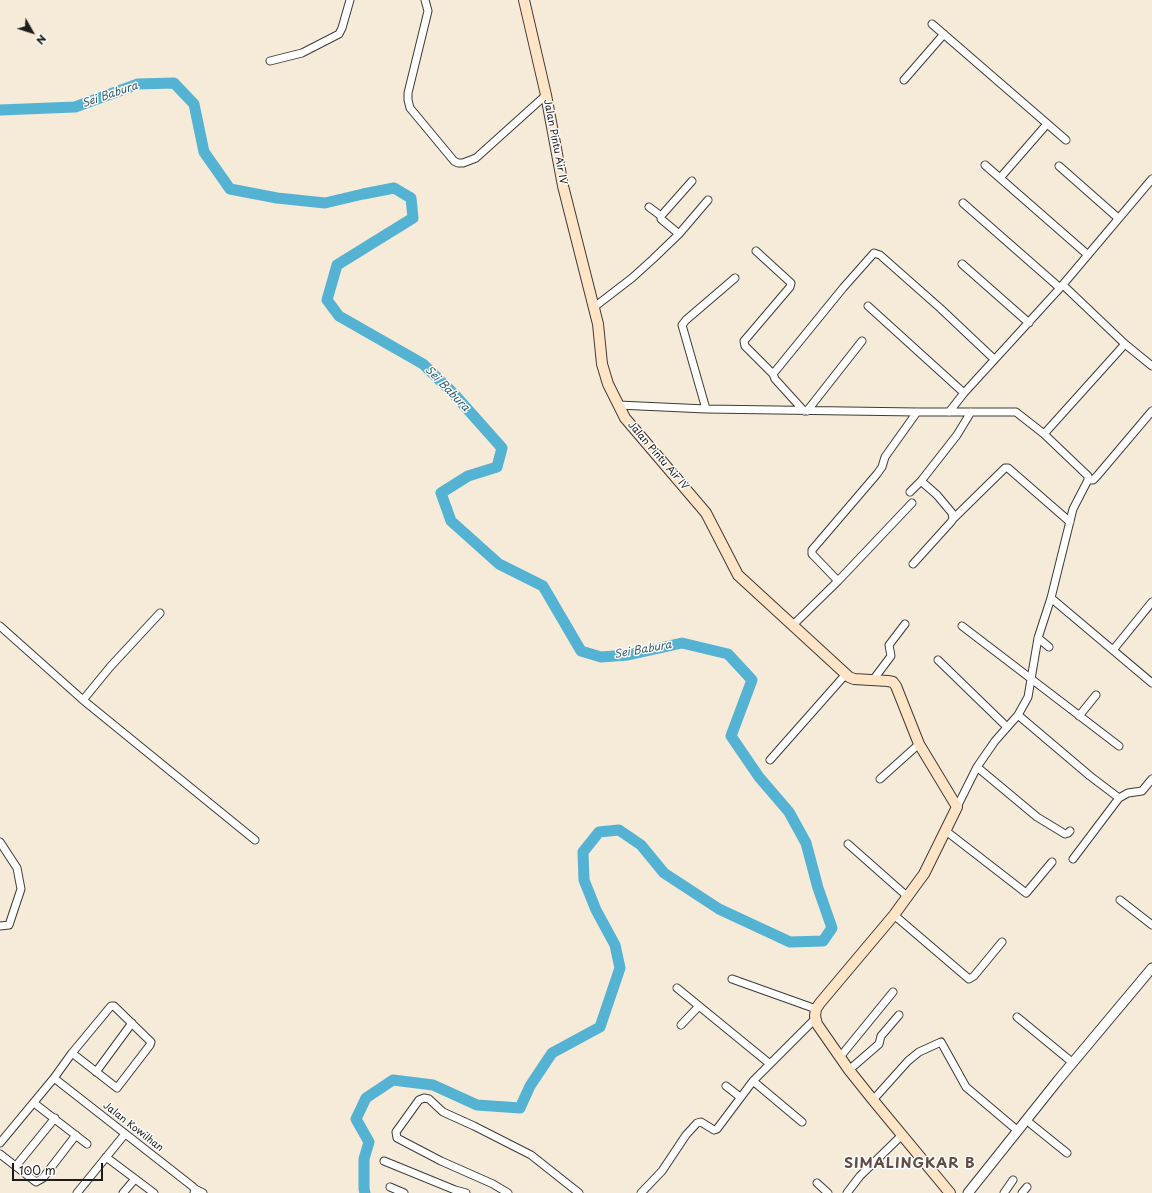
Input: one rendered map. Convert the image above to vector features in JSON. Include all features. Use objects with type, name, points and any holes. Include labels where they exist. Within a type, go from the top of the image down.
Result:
[{"type":"main road","name":"Jalan Pintu Air IV","points":[[524,0],[546,95],[563,186],[598,324],[602,364],[608,384],[618,405],[625,418],[706,512],[736,573],[846,674],[854,679],[893,682],[896,686],[919,744],[957,807]]},
{"type":"main road","points":[[950,1193],[873,1100],[840,1057],[815,1014],[908,897],[924,874],[957,807]]},
{"type":"street","points":[[270,60],[302,53],[339,34],[350,0]]},
{"type":"street","points":[[425,0],[428,10],[408,93],[408,100],[410,108],[454,161],[463,163],[476,158],[546,95]]},
{"type":"street","points":[[932,24],[1066,140]]},
{"type":"street","points":[[904,80],[944,34]]},
{"type":"street","points":[[1000,178],[1047,124]]},
{"type":"street","points":[[985,165],[1088,255]]},
{"type":"street","points":[[1059,166],[1118,218]]},
{"type":"street","points":[[949,412],[994,359],[1029,323],[1152,179]]},
{"type":"street","points":[[661,216],[692,181]]},
{"type":"street","points":[[593,308],[638,274],[679,234],[708,200]]},
{"type":"street","points":[[963,203],[1152,366]]},
{"type":"street","points":[[649,207],[661,216],[662,219],[679,234]]},
{"type":"street","points":[[756,251],[791,283],[790,287],[744,341],[746,346],[773,374],[774,379],[806,411]]},
{"type":"street","points":[[773,374],[838,294],[874,253],[878,254],[902,274],[994,359]]},
{"type":"street","points":[[962,264],[1029,323]]},
{"type":"street","points":[[706,409],[682,325],[735,278]]},
{"type":"street","points":[[868,306],[964,393]]},
{"type":"street","points":[[806,411],[862,341]]},
{"type":"street","points":[[1044,434],[1125,344]]},
{"type":"street","points":[[618,405],[806,411],[1016,412],[1044,434],[1088,476],[1088,480],[1073,509],[1051,598],[1038,638],[1028,697],[1018,715],[994,741],[977,767],[957,807]]},
{"type":"street","points":[[1088,480],[1093,480],[1097,476],[1152,410]]},
{"type":"street","points":[[838,581],[812,554],[812,550],[877,474],[882,467],[885,457],[917,412]]},
{"type":"street","points":[[910,492],[921,481],[957,435],[971,412]]},
{"type":"street","points":[[913,564],[952,522],[953,519],[1005,468],[1008,468],[1070,522]]},
{"type":"street","points":[[921,481],[941,499],[952,513],[953,519]]},
{"type":"street","points":[[793,625],[838,581],[912,503]]},
{"type":"street","points":[[1051,598],[1152,683]]},
{"type":"street","points":[[1113,650],[1152,602]]},
{"type":"street","points":[[83,700],[110,667],[160,613]]},
{"type":"street","points":[[873,680],[891,656],[889,645],[905,624]]},
{"type":"street","points":[[0,626],[83,700],[255,840]]},
{"type":"street","points":[[962,626],[1119,746]]},
{"type":"street","points":[[1038,638],[1049,647]]},
{"type":"street","points":[[938,660],[1007,727]]},
{"type":"street","points":[[770,760],[846,674]]},
{"type":"street","points":[[1079,716],[1096,695]]},
{"type":"street","points":[[1018,715],[1090,776],[1119,798]]},
{"type":"street","points":[[880,778],[919,744]]},
{"type":"street","points":[[977,767],[1037,816],[1065,834],[1070,831]]},
{"type":"street","points":[[1073,859],[1119,798],[1128,793],[1142,791],[1152,778]]},
{"type":"street","points":[[946,831],[1026,893],[1052,862]]},
{"type":"street","points":[[0,842],[18,868],[21,889],[9,925],[0,926]]},
{"type":"street","points":[[848,844],[908,897]]},
{"type":"street","points":[[1120,900],[1152,925]]},
{"type":"street","points":[[894,914],[969,979],[974,976],[1002,942]]},
{"type":"street","points":[[968,1193],[1072,1063],[1152,968]]},
{"type":"street","points":[[641,1193],[662,1170],[686,1135],[697,1123],[701,1122],[714,1130],[717,1129],[753,1081],[815,1014],[732,979]]},
{"type":"street","points":[[677,988],[770,1064]]},
{"type":"street","points":[[840,1057],[893,992]]},
{"type":"street","points":[[0,1143],[54,1078],[72,1053],[112,1006],[150,1039],[150,1045],[117,1088],[72,1053]]},
{"type":"street","points":[[682,1025],[699,1006]]},
{"type":"street","points":[[850,1070],[879,1044],[881,1036],[899,1016]]},
{"type":"street","points":[[1016,1017],[1072,1063]]},
{"type":"street","points":[[96,1072],[132,1023]]},
{"type":"street","points":[[873,1100],[908,1061],[919,1052],[941,1042],[966,1087],[1018,1131]]},
{"type":"street","name":"Jalan Kowilhan","points":[[54,1078],[192,1186],[194,1191],[203,1193]]},
{"type":"street","points":[[753,1081],[802,1122]]},
{"type":"street","points":[[726,1086],[740,1097]]},
{"type":"street","points":[[508,1193],[493,1184],[397,1138],[396,1132],[419,1100],[424,1098],[429,1099],[443,1112],[531,1155],[579,1193]]},
{"type":"street","points":[[34,1102],[87,1144]]},
{"type":"street","points":[[16,1166],[54,1118]]},
{"type":"street","points":[[1026,1120],[1067,1153]]},
{"type":"street","points":[[77,1193],[125,1134]]},
{"type":"street","points":[[0,1154],[36,1182],[40,1180],[76,1135]]},
{"type":"street","points":[[847,1193],[871,1165],[902,1135]]},
{"type":"street","points":[[106,1157],[154,1193]]},
{"type":"street","points":[[384,1161],[454,1192],[466,1193]]},
{"type":"street","points":[[123,1193],[135,1179]]},
{"type":"street","points":[[1004,1193],[1013,1180]]},
{"type":"street","points":[[817,1183],[828,1193]]},
{"type":"street","points":[[390,1187],[404,1193]]},
{"type":"street","points":[[1022,1193],[1027,1187]]},
{"type":"waterway","name":"Sei Babura","points":[[0,110],[75,107],[138,84],[174,83],[194,104],[204,152],[230,189],[277,198],[325,203],[394,188],[411,198],[413,218],[337,265],[327,300],[339,316],[423,364],[454,394],[502,448],[497,467],[468,476],[441,493],[451,521],[499,564],[543,586],[581,651],[601,657],[628,655],[682,643],[728,654],[752,680],[731,736],[759,777],[789,812],[806,843],[818,888],[832,928],[823,941],[790,942],[719,909],[664,873],[641,845],[619,830],[599,832],[583,852],[584,880],[596,910],[615,945],[620,968],[600,1027],[552,1053],[530,1086],[520,1108],[477,1105],[433,1085],[393,1080],[366,1098],[356,1119],[369,1142],[364,1159],[365,1193]]},
{"type":"district","name":"SIMALINGKAR B","points":[[910,1164]]}]
